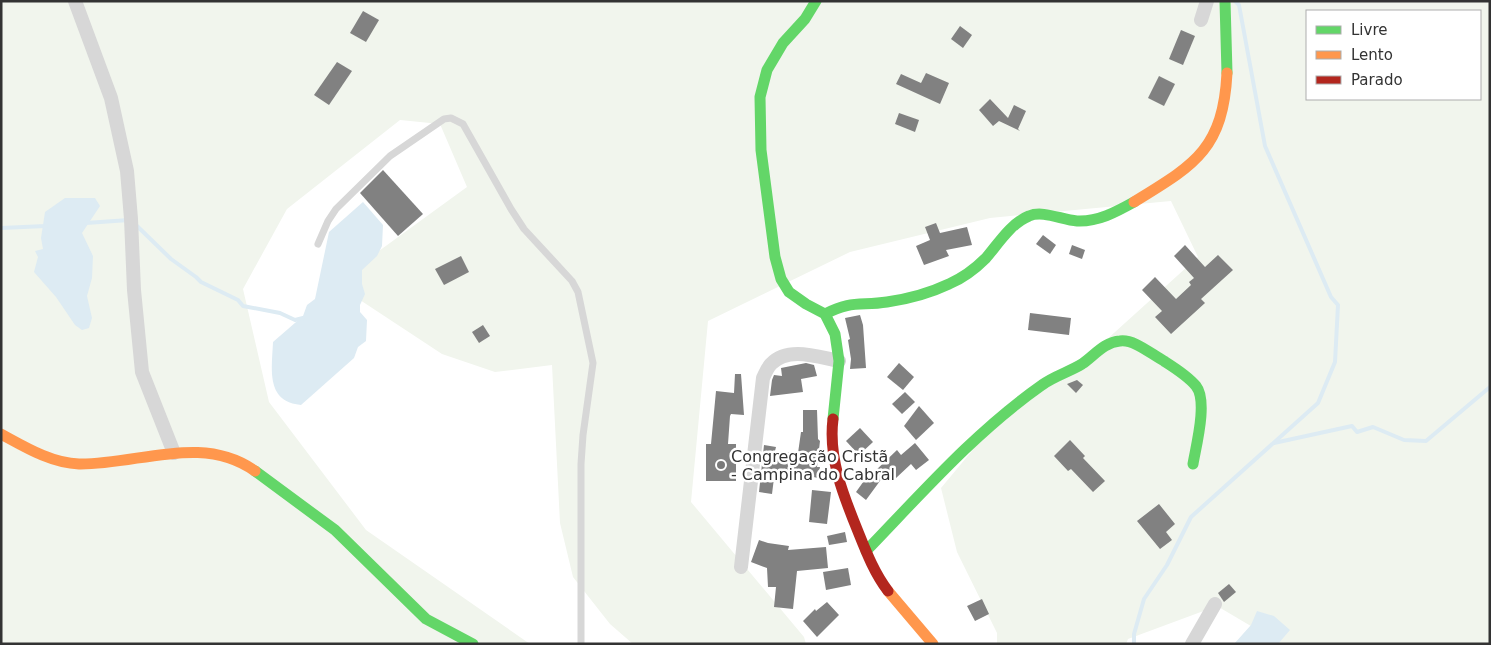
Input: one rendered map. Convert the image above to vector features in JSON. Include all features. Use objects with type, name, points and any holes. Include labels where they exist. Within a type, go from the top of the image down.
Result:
[{"type":"street","points":[[75,1],[112,98],[127,171],[134,290],[142,372],[174,453]]},
{"type":"street","points":[[816,1],[805,19],[783,43],[767,70],[760,97],[761,150],[775,257],[781,279],[789,292],[825,314],[835,334],[839,361],[831,433],[833,456],[846,502],[866,551],[875,573],[887,590],[933,644]]},
{"type":"street","points":[[1201,20],[1207,1]]},
{"type":"street","points":[[825,314],[840,305],[852,302],[885,302],[911,297],[951,283],[970,273],[990,255],[1015,224],[1025,217],[1035,214],[1069,220],[1089,221],[1126,206],[1177,175],[1194,162],[1209,143],[1220,118],[1226,96],[1228,67],[1226,1]]},
{"type":"street","points":[[866,551],[980,434],[1044,382],[1081,365],[1111,341],[1128,340],[1196,384],[1200,392],[1200,405],[1193,464]]},
{"type":"street","points":[[741,567],[763,378],[770,365],[780,357],[795,353],[839,361]]},
{"type":"street","points":[[1,434],[48,457],[78,464],[111,462],[187,451],[213,453],[246,465],[335,530],[426,619],[473,644]]},
{"type":"street","points":[[1192,644],[1215,604]]},
{"type":"lane","points":[[318,244],[328,221],[336,209],[390,156],[444,119],[452,118],[463,124],[524,229],[572,281],[582,304],[592,363],[581,464],[581,644]]},
{"type":"shaded area","points":[[1,1],[1490,1],[1490,644],[1270,644],[1261,632],[1217,606],[1128,639],[1126,644],[997,644],[997,633],[957,552],[941,488],[991,428],[1073,370],[1198,257],[1171,201],[990,218],[850,252],[708,321],[691,502],[804,637],[806,644],[633,644],[610,624],[573,577],[560,523],[552,365],[495,372],[442,354],[360,300],[350,272],[467,187],[440,124],[400,120],[287,209],[243,289],[269,402],[366,530],[530,644],[1,644]]},
{"type":"shaded area","points":[[65,198],[95,198],[100,206],[82,233],[93,256],[92,278],[87,296],[92,318],[89,328],[82,330],[75,325],[56,297],[34,272],[38,257],[35,251],[43,249],[41,238],[45,212]]},
{"type":"shaded area","points":[[363,202],[383,225],[382,246],[377,256],[362,270],[362,284],[365,294],[360,305],[360,312],[367,320],[366,341],[358,347],[354,358],[301,405],[289,402],[281,398],[273,382],[273,342],[303,316],[307,305],[315,299],[329,232]]},
{"type":"shaded area","points":[[1257,611],[1274,616],[1290,630],[1278,644],[1234,644],[1251,625]]},
{"type":"building","points":[[363,11],[379,20],[366,42],[350,33]]},
{"type":"building","points":[[960,26],[972,35],[963,48],[951,39]]},
{"type":"building","points":[[1181,30],[1195,36],[1183,65],[1169,59]]},
{"type":"building","points":[[337,62],[352,71],[329,105],[314,95]]},
{"type":"building","points":[[926,73],[949,83],[940,104],[896,84],[901,74],[921,83]]},
{"type":"building","points":[[1159,76],[1175,84],[1164,106],[1148,98]]},
{"type":"building","points":[[990,99],[1008,118],[1014,105],[1026,111],[1018,129],[1020,131],[999,121],[993,126],[979,110]]},
{"type":"building","points":[[899,113],[919,120],[915,132],[895,124]]},
{"type":"building","points":[[383,170],[423,214],[398,236],[360,193]]},
{"type":"building","points":[[936,223],[940,233],[967,227],[972,245],[946,250],[949,256],[924,265],[916,246],[930,240],[925,227]]},
{"type":"building","points":[[1043,235],[1056,245],[1050,254],[1036,244]]},
{"type":"building","points":[[1072,245],[1085,250],[1082,259],[1069,254]]},
{"type":"building","points":[[1185,245],[1205,267],[1218,255],[1233,270],[1201,299],[1205,303],[1171,334],[1155,317],[1162,311],[1142,290],[1155,277],[1176,299],[1191,285],[1189,282],[1194,278],[1174,256]]},
{"type":"building","points":[[461,256],[469,272],[444,285],[435,269]]},
{"type":"building","points":[[1030,313],[1071,318],[1069,335],[1028,330]]},
{"type":"building","points":[[860,315],[863,325],[866,368],[850,369],[851,359],[848,340],[850,339],[845,318]]},
{"type":"building","points":[[483,325],[490,336],[479,343],[472,332]]},
{"type":"building","points":[[806,363],[814,365],[817,376],[801,379],[803,392],[770,396],[772,380],[774,375],[782,376],[781,368]]},
{"type":"building","points":[[899,363],[914,377],[903,390],[887,377]]},
{"type":"building","points":[[735,374],[741,374],[744,415],[731,414],[730,416],[728,444],[736,444],[736,481],[706,481],[706,444],[711,444],[716,391],[734,393]]},
{"type":"building","points":[[1077,380],[1083,385],[1076,393],[1067,384]]},
{"type":"building","points":[[905,392],[915,402],[902,414],[892,404]]},
{"type":"building","points":[[919,406],[934,423],[916,440],[904,426]]},
{"type":"building","points":[[803,410],[817,410],[818,439],[820,441],[817,467],[820,467],[818,478],[804,475],[804,473],[775,470],[772,494],[759,492],[764,445],[776,447],[775,451],[798,453],[801,432],[803,432]]},
{"type":"building","points":[[860,428],[873,442],[859,455],[846,441]]},
{"type":"building","points":[[1070,440],[1085,456],[1083,458],[1105,481],[1093,492],[1071,469],[1068,471],[1054,456]]},
{"type":"building","points":[[915,443],[929,460],[916,470],[911,464],[896,478],[888,470],[866,500],[856,492],[871,471],[873,473],[897,450],[901,455]]},
{"type":"building","points":[[812,490],[831,492],[827,524],[809,522]]},
{"type":"building","points":[[1159,504],[1175,524],[1166,532],[1172,540],[1160,549],[1137,521]]},
{"type":"building","points":[[845,532],[847,542],[829,545],[827,536]]},
{"type":"building","points":[[759,540],[789,546],[788,550],[826,547],[828,568],[797,571],[793,609],[774,607],[776,587],[768,587],[767,568],[751,562]]},
{"type":"building","points":[[848,568],[851,585],[826,590],[823,572]]},
{"type":"building","points":[[1229,584],[1236,592],[1224,602],[1218,593]]},
{"type":"building","points":[[982,599],[989,614],[975,621],[967,606]]},
{"type":"building","points":[[827,602],[839,615],[817,637],[803,621],[815,609],[816,611]]},
{"type":"waterway","points":[[1134,644],[1134,634],[1144,599],[1167,565],[1191,517],[1318,403],[1335,362],[1338,305],[1331,297],[1265,146],[1239,5],[1235,1]]},
{"type":"waterway","points":[[86,223],[129,220]]},
{"type":"waterway","points":[[136,225],[171,259],[201,282],[238,300],[243,306],[280,313],[295,320],[303,318]]},
{"type":"waterway","points":[[1,228],[46,226]]},
{"type":"waterway","points":[[1274,443],[1352,426],[1357,432],[1373,427],[1404,440],[1426,441],[1490,387]]},
{"type":"traffic: fast","points":[[816,1],[805,19],[783,43],[767,70],[760,97],[761,150],[775,257],[781,279],[789,292],[825,314],[835,334],[839,361],[833,419]]},
{"type":"traffic: fast","points":[[1225,1],[1227,73]]},
{"type":"traffic: fast","points":[[825,314],[849,305],[887,302],[911,297],[954,282],[978,266],[1016,224],[1034,214],[1085,221],[1107,216],[1134,202]]},
{"type":"traffic: fast","points":[[866,551],[950,464],[1017,403],[1047,382],[1082,364],[1104,347],[1114,342],[1131,342],[1181,372],[1196,386],[1201,402],[1201,413],[1193,464]]},
{"type":"traffic: fast","points":[[255,471],[335,530],[426,619],[473,644]]},
{"type":"traffic: slow","points":[[1134,202],[1173,177],[1202,152],[1212,138],[1219,120],[1227,73]]},
{"type":"traffic: slow","points":[[1,434],[38,453],[69,463],[101,463],[192,452],[213,454],[235,460],[255,471]]},
{"type":"traffic: slow","points":[[888,591],[933,644]]},
{"type":"traffic: jam","points":[[833,419],[833,449],[838,478],[868,556],[888,591]]},
{"type":"place","name":"Congregação Cristã - Campina do Cabral","points":[[721,465]]}]
